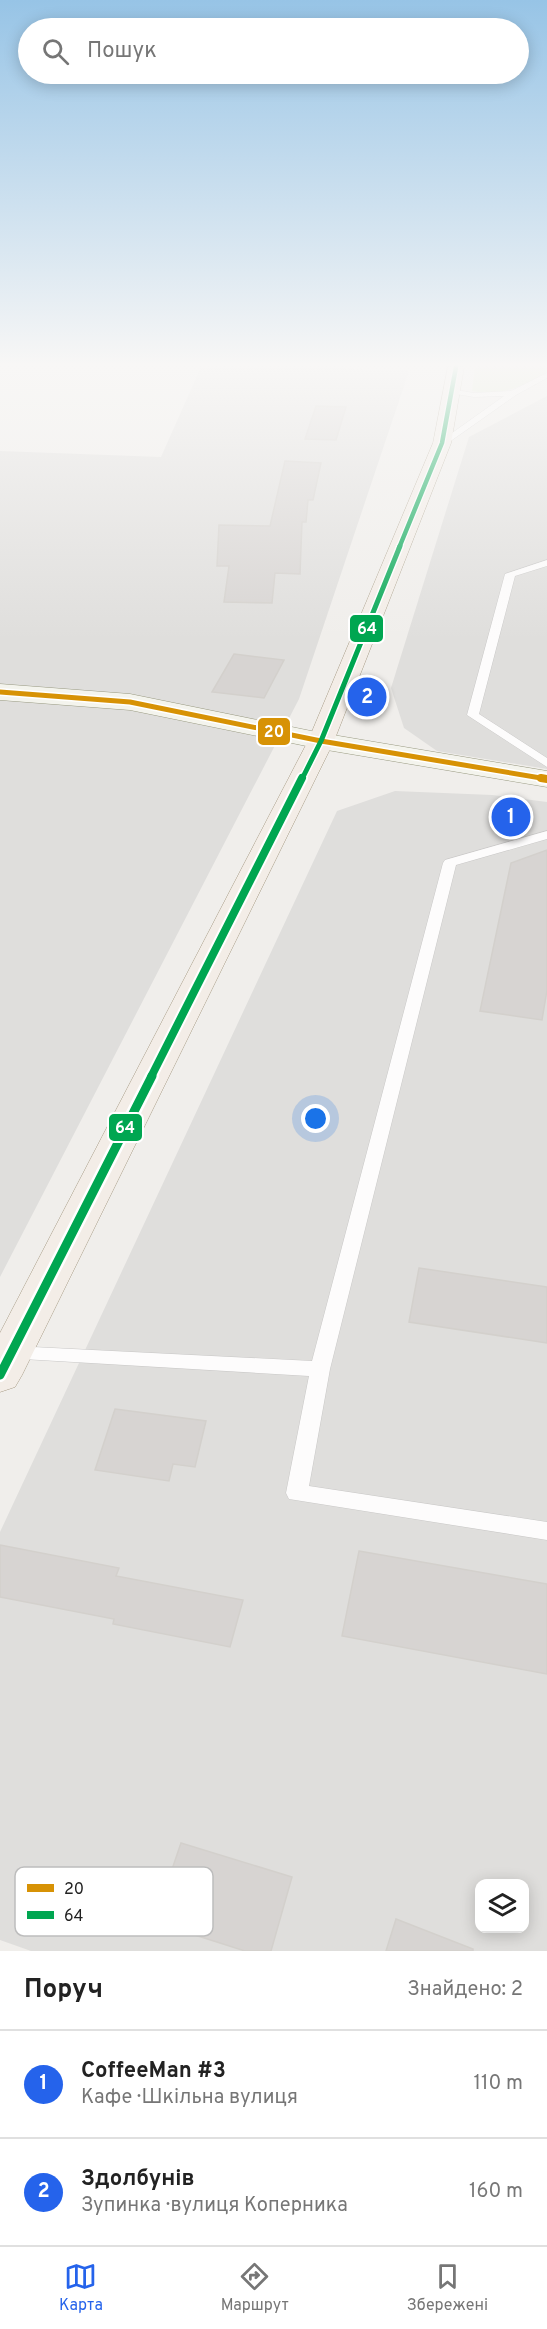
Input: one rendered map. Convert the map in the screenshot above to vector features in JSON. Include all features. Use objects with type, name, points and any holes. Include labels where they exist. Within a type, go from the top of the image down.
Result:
[{"type":"main road","points":[[5,1364],[321,741],[436,458]]},
{"type":"street","points":[[0,692],[130,702],[321,741],[547,779]]},
{"type":"lane","points":[[547,563],[510,574],[473,715],[547,763]]},
{"type":"lane","points":[[547,835],[450,863],[321,1369],[297,1494],[547,1531]]},
{"type":"lane","points":[[5,1364],[321,1369]]},
{"type":"shaded area","points":[[0,458],[380,458],[299,699],[0,1277]]},
{"type":"shaded area","points":[[462,458],[547,458],[547,769],[437,751],[404,728],[391,688]]},
{"type":"shaded area","points":[[395,791],[492,795],[547,802],[547,1951],[31,1951],[0,1940],[0,1532],[337,811]]},
{"type":"building","points":[[285,461],[321,463],[313,500],[308,500],[306,522],[302,522],[300,574],[275,573],[272,603],[224,602],[229,566],[217,566],[219,525],[270,526]]},
{"type":"building","points":[[234,654],[284,660],[264,698],[212,692]]},
{"type":"building","points":[[547,850],[547,990],[542,1020],[480,1011],[511,863]]},
{"type":"building","points":[[419,1268],[547,1287],[547,1343],[409,1322]]},
{"type":"building","points":[[115,1409],[206,1421],[195,1467],[173,1464],[169,1481],[95,1470]]},
{"type":"building","points":[[0,1545],[119,1568],[116,1576],[243,1600],[230,1647],[113,1624],[114,1619],[0,1597]]},
{"type":"building","points":[[359,1551],[547,1584],[547,1674],[342,1636]]},
{"type":"building","points":[[181,1843],[292,1877],[271,1951],[245,1951],[198,1936],[213,1936],[213,1867],[173,1867]]},
{"type":"building","points":[[396,1919],[473,1949],[473,1951],[386,1951]]},
{"type":"transit line","name":"64","points":[[0,1375],[321,741],[436,458]]},
{"type":"transit line","name":"20","points":[[0,692],[130,702],[321,741],[547,779]]},
{"type":"place","name":"Здолбунів","points":[[367,697]]},
{"type":"place","name":"CoffeeMan #3","points":[[511,817]]}]
